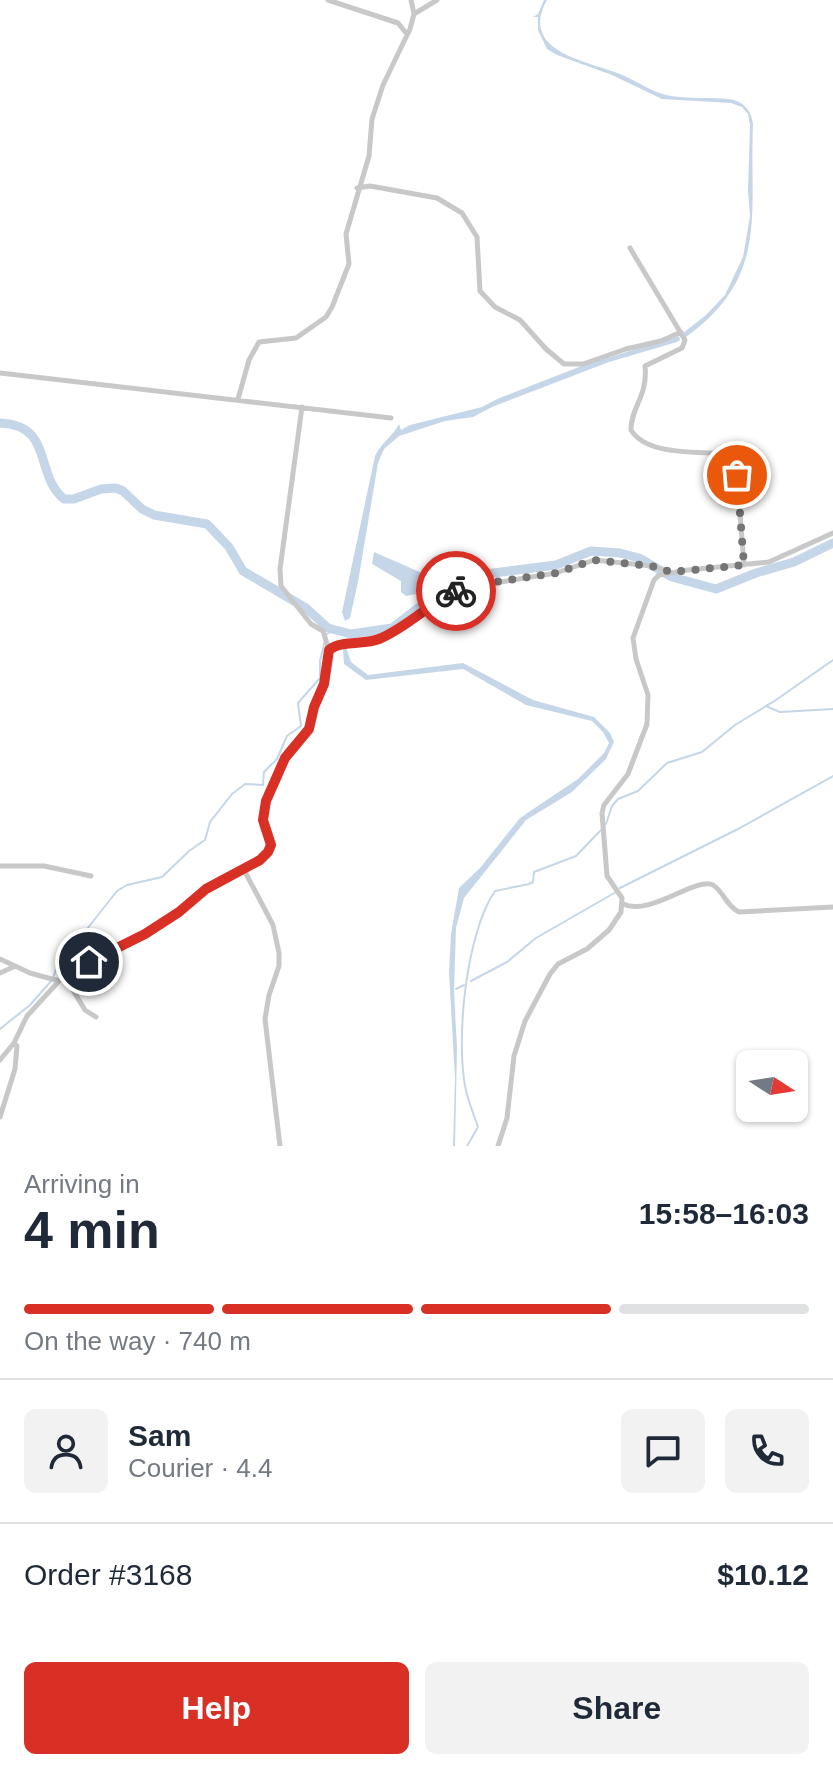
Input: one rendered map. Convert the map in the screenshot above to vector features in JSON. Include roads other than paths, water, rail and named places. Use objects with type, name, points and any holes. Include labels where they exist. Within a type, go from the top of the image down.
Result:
[{"type":"street","points":[[328,0],[398,23],[405,29],[406,37]]},
{"type":"street","points":[[238,399],[249,360],[259,342],[296,338],[326,317],[332,307],[349,264],[346,234],[357,188],[369,156],[376,105],[414,14],[411,0]]},
{"type":"street","points":[[414,14],[437,0]]},
{"type":"street","points":[[357,188],[370,186],[429,196],[445,201],[462,213],[477,237],[480,291],[495,307],[520,320],[564,364],[583,364],[681,332]]},
{"type":"street","points":[[630,248],[685,340],[682,348],[645,366],[646,384],[632,418],[631,430],[642,441],[654,446],[724,454],[733,459],[744,565]]},
{"type":"street","points":[[0,373],[391,418]]},
{"type":"street","points":[[0,1060],[14,1043],[27,1016],[81,964],[133,941],[179,912],[206,889],[260,860],[270,849],[270,837],[263,820],[266,801],[285,758],[309,729],[324,684],[329,650],[323,631],[311,624],[281,586],[280,569],[302,407]]},
{"type":"street","points":[[498,1146],[507,1118],[514,1056],[525,1021],[554,969],[563,960],[587,949],[604,936],[623,904],[621,894],[607,876],[602,813],[604,805],[628,774],[647,724],[648,695],[636,659],[633,638],[647,593],[659,575],[769,562],[833,533]]},
{"type":"street","points":[[329,650],[339,645],[374,641],[396,631],[437,600],[463,588],[556,573],[594,560],[652,566],[671,572]]},
{"type":"street","points":[[0,866],[44,866],[91,876]]},
{"type":"street","points":[[244,870],[273,925],[279,953],[279,966],[265,1019],[280,1146]]},
{"type":"street","points":[[623,904],[636,907],[665,900],[705,884],[713,885],[729,906],[739,912],[833,907]]},
{"type":"street","points":[[0,959],[62,979],[85,1010],[96,1017]]},
{"type":"street","points":[[0,973],[14,966]]},
{"type":"street","points":[[0,1117],[18,1057],[14,1043]]},
{"type":"water","points":[[544,0],[547,0],[540,18],[542,32],[549,43],[561,52],[666,95],[738,101],[751,116],[752,215],[750,241],[743,267],[731,291],[713,314],[686,337],[683,333],[725,295],[743,257],[750,216],[748,114],[742,107],[731,103],[662,99],[612,75],[557,55],[547,49],[538,30],[538,17],[533,17],[538,14]]},
{"type":"water","points":[[679,336],[677,342],[609,362],[473,417],[445,421],[399,436],[384,449],[378,463],[358,582],[350,618],[345,621],[342,612],[375,456],[399,424],[401,430],[482,407],[584,365]]},
{"type":"water","points":[[374,552],[434,577],[416,594],[406,596],[401,592],[401,581],[372,564]]},
{"type":"water","points":[[346,647],[351,662],[368,675],[463,663],[533,700],[594,717],[610,733],[614,742],[606,759],[572,792],[526,820],[464,898],[456,928],[455,1146],[449,972],[451,934],[459,888],[480,868],[520,818],[578,779],[604,753],[609,743],[592,721],[526,705],[463,669],[366,680],[344,664],[343,649]]},
{"type":"waterway","points":[[0,423],[29,432],[55,489],[64,499],[116,488],[154,515],[207,524],[229,547],[243,571],[306,608],[328,628],[351,634],[392,628],[436,594],[470,576],[556,565],[591,551],[639,558],[672,577],[716,589],[794,562],[833,543]]},
{"type":"waterway","points":[[327,634],[336,629]]},
{"type":"waterway","points":[[0,1029],[30,1005],[52,980],[59,962],[79,951],[87,929],[117,891],[127,885],[162,877],[205,840],[210,822],[232,794],[245,784],[263,785],[264,772],[277,759],[287,736],[301,726],[298,703],[320,678],[325,640]]},
{"type":"waterway","points":[[606,824],[618,799],[638,791],[667,763],[702,752],[735,725],[833,660]]},
{"type":"waterway","points":[[768,707],[780,712],[833,709]]},
{"type":"waterway","points":[[620,888],[740,828],[833,776]]},
{"type":"waterway","points":[[467,1146],[478,1127],[466,1091],[463,1070],[463,1017],[470,960],[485,910],[495,891],[533,882],[534,872],[576,856],[602,829]]},
{"type":"waterway","points":[[471,981],[507,962],[536,938],[616,892]]},
{"type":"waterway","points":[[456,989],[464,985]]}]
